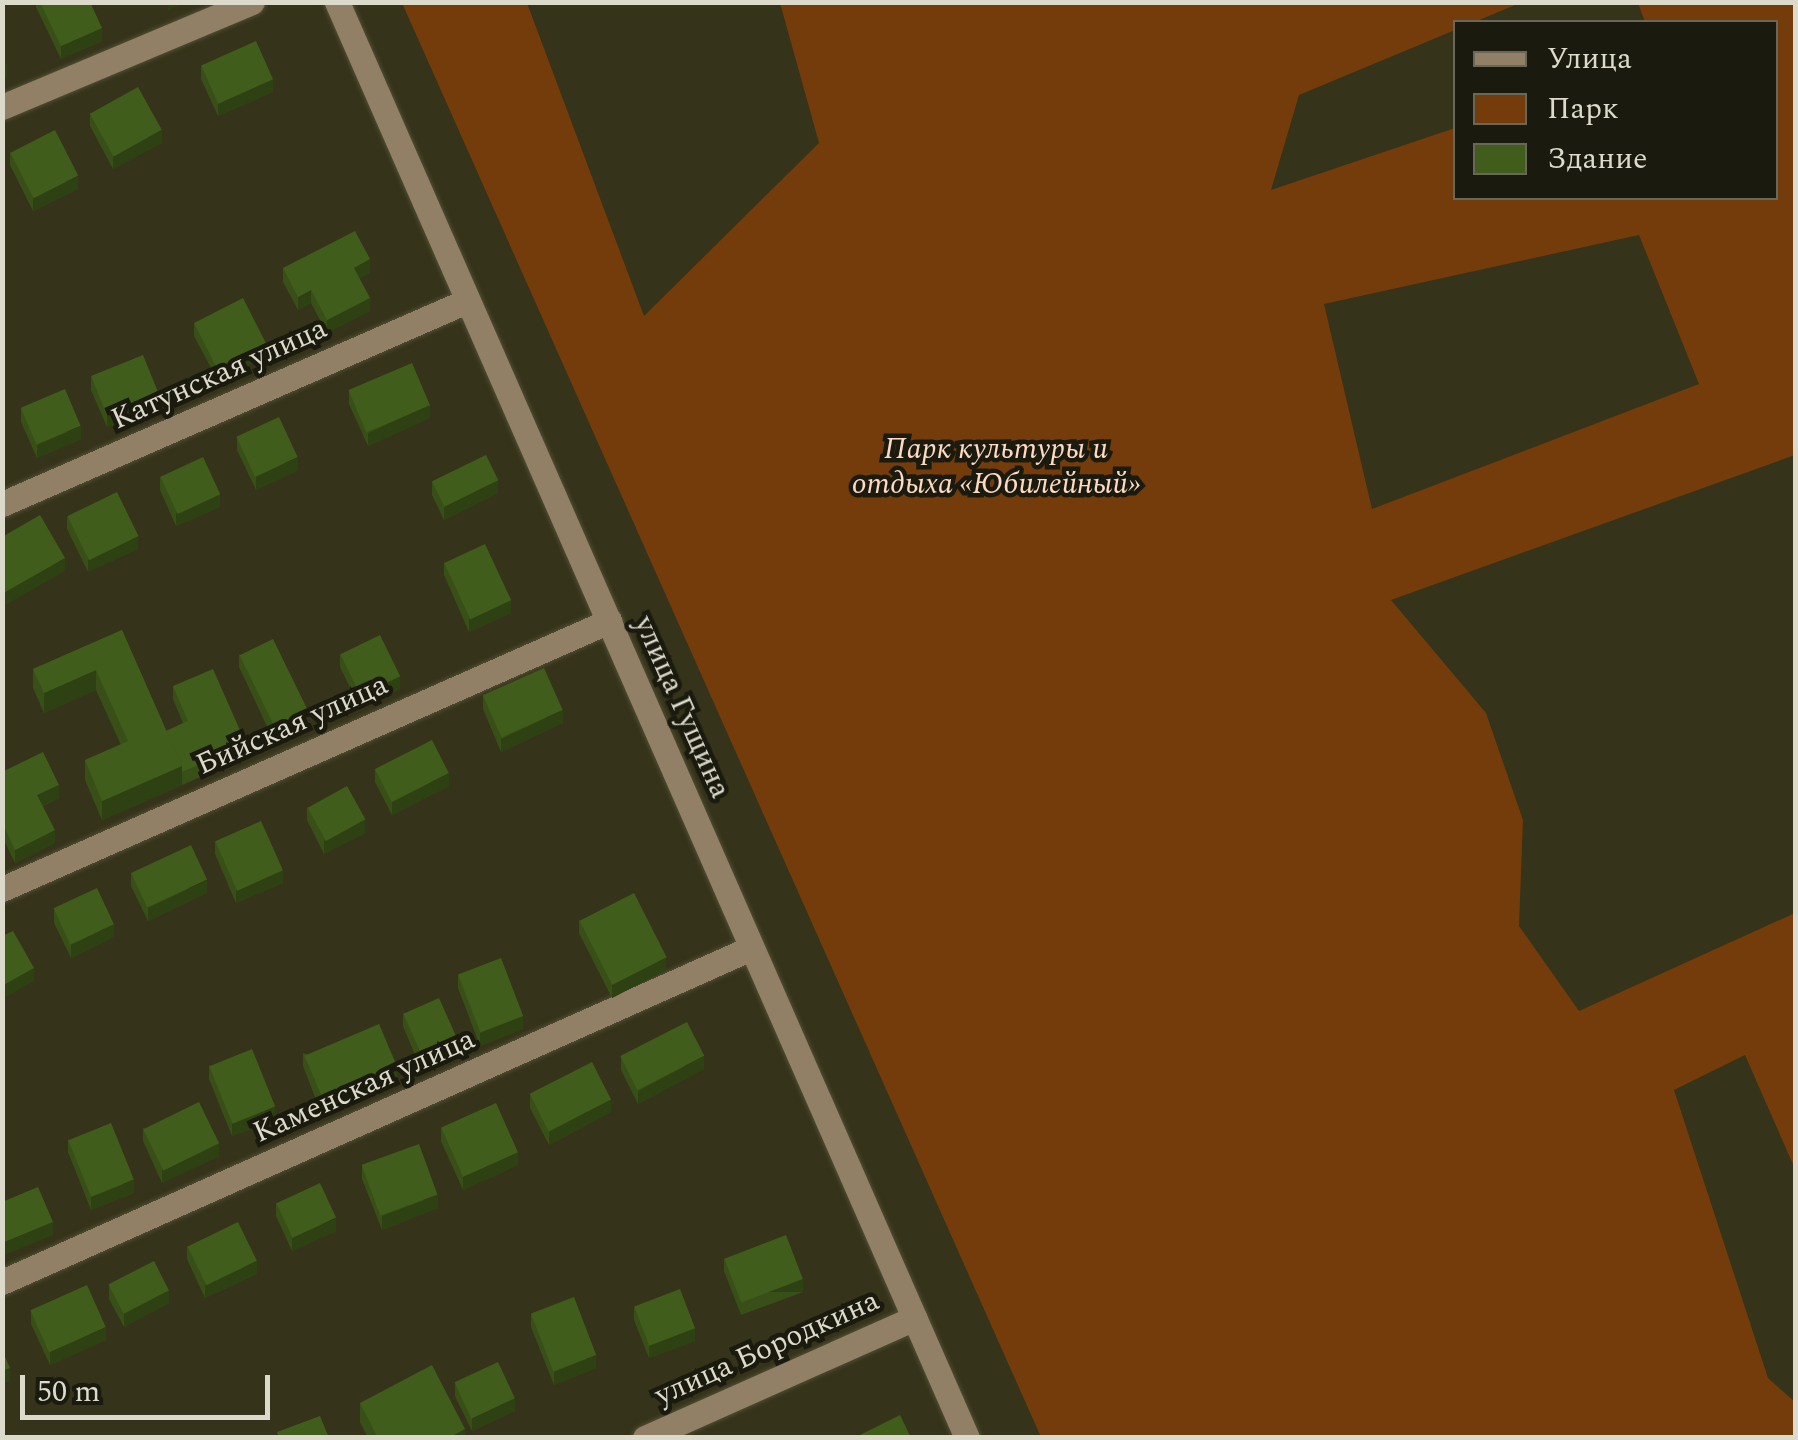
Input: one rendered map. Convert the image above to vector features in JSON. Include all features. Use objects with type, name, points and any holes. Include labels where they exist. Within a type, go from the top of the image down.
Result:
[{"type":"street","points":[[2,107],[252,2]]},
{"type":"street","name":"улица Гущина","points":[[338,2],[462,304],[609,620],[966,1438]]},
{"type":"street","name":"Катунская улица","points":[[2,504],[462,304]]},
{"type":"street","name":"Бийская улица","points":[[2,889],[609,620]]},
{"type":"street","name":"Каменская улица","points":[[2,1282],[752,948]]},
{"type":"street","name":"улица Бородкина","points":[[645,1438],[915,1318]]},
{"type":"green space","name":"Парк культуры и отдыха «Юбилейный»","points":[[402,3],[527,3],[644,316],[819,143],[780,3],[1520,3],[1479,20],[1453,20],[1453,31],[1299,95],[1271,190],[1453,129],[1453,200],[1778,200],[1778,20],[1644,20],[1638,3],[1795,3],[1795,455],[1391,600],[1486,713],[1523,820],[1519,926],[1579,1011],[1795,913],[1795,1169],[1745,1055],[1674,1090],[1768,1378],[1795,1402],[1795,1437],[1041,1437]],"holes":[[[1639,235],[1699,384],[1372,509],[1324,304]]]},
{"type":"building","points":[[40,2],[90,2],[102,28],[61,46]]},
{"type":"building","points":[[256,41],[273,79],[218,104],[201,65]]},
{"type":"building","points":[[138,87],[162,130],[114,157],[90,114]]},
{"type":"building","points":[[55,130],[78,175],[34,198],[10,153]]},
{"type":"building","points":[[355,231],[370,259],[354,268],[370,298],[327,320],[311,290],[298,297],[283,268]]},
{"type":"building","points":[[243,298],[266,343],[217,368],[194,323]]},
{"type":"building","points":[[143,355],[158,392],[106,413],[91,376]]},
{"type":"building","points":[[412,363],[430,405],[366,432],[348,390]]},
{"type":"building","points":[[65,389],[81,426],[36,445],[21,408]]},
{"type":"building","points":[[279,417],[298,457],[255,477],[236,437]]},
{"type":"building","points":[[486,455],[498,480],[444,506],[432,481]]},
{"type":"building","points":[[203,457],[220,494],[178,514],[160,477]]},
{"type":"building","points":[[117,492],[138,536],[89,560],[68,516]]},
{"type":"building","points":[[40,515],[65,558],[2,594],[2,537]]},
{"type":"building","points":[[485,544],[511,600],[470,619],[444,563]]},
{"type":"building","points":[[122,630],[182,766],[102,801],[85,760],[128,741],[96,670],[44,693],[33,669]]},
{"type":"building","points":[[380,635],[400,676],[361,696],[340,654]]},
{"type":"building","points":[[273,639],[308,710],[274,726],[240,655]]},
{"type":"building","points":[[544,668],[563,710],[502,737],[483,695]]},
{"type":"building","points":[[213,669],[246,744],[182,772],[166,731],[188,721],[173,686]]},
{"type":"building","points":[[432,740],[449,773],[392,802],[375,769]]},
{"type":"building","points":[[43,752],[59,785],[37,795],[55,830],[15,850],[2,822],[2,772]]},
{"type":"building","points":[[347,786],[365,819],[326,841],[308,808]]},
{"type":"building","points":[[261,821],[283,870],[237,891],[215,841]]},
{"type":"building","points":[[191,845],[207,879],[147,907],[131,873]]},
{"type":"building","points":[[97,888],[114,924],[70,945],[53,908]]},
{"type":"building","points":[[634,893],[667,957],[612,985],[580,921]]},
{"type":"building","points":[[13,931],[34,968],[2,986],[2,936]]},
{"type":"building","points":[[501,958],[523,1016],[480,1032],[458,974]]},
{"type":"building","points":[[439,998],[457,1039],[422,1055],[403,1014]]},
{"type":"building","points":[[687,1022],[704,1056],[637,1090],[620,1056]]},
{"type":"building","points":[[379,1024],[397,1067],[323,1099],[304,1056]]},
{"type":"building","points":[[252,1049],[275,1106],[233,1124],[209,1066]]},
{"type":"building","points":[[592,1062],[611,1099],[549,1131],[530,1094]]},
{"type":"building","points":[[199,1102],[219,1143],[163,1171],[143,1129]]},
{"type":"building","points":[[496,1103],[518,1152],[463,1177],[441,1127]]},
{"type":"building","points":[[111,1123],[134,1180],[91,1197],[68,1140]]},
{"type":"building","points":[[419,1144],[437,1195],[380,1216],[362,1165]]},
{"type":"building","points":[[320,1183],[336,1217],[293,1238],[276,1203]]},
{"type":"building","points":[[38,1187],[53,1222],[2,1243],[2,1202]]},
{"type":"building","points":[[238,1222],[257,1261],[207,1285],[188,1247]]},
{"type":"building","points":[[786,1235],[803,1279],[741,1303],[724,1259]]},
{"type":"building","points":[[154,1261],[169,1290],[124,1314],[109,1284]]},
{"type":"building","points":[[87,1285],[106,1327],[49,1352],[30,1310]]},
{"type":"building","points":[[680,1289],[695,1328],[649,1346],[634,1307]]},
{"type":"building","points":[[574,1297],[596,1355],[553,1371],[531,1313]]},
{"type":"building","points":[[2,1350],[10,1368],[2,1371]]},
{"type":"building","points":[[498,1362],[515,1398],[471,1419],[454,1382]]},
{"type":"building","points":[[432,1365],[465,1429],[449,1438],[378,1438],[360,1403]]},
{"type":"building","points":[[900,1415],[911,1438],[854,1438]]},
{"type":"building","points":[[320,1416],[329,1438],[279,1438],[277,1432]]}]
